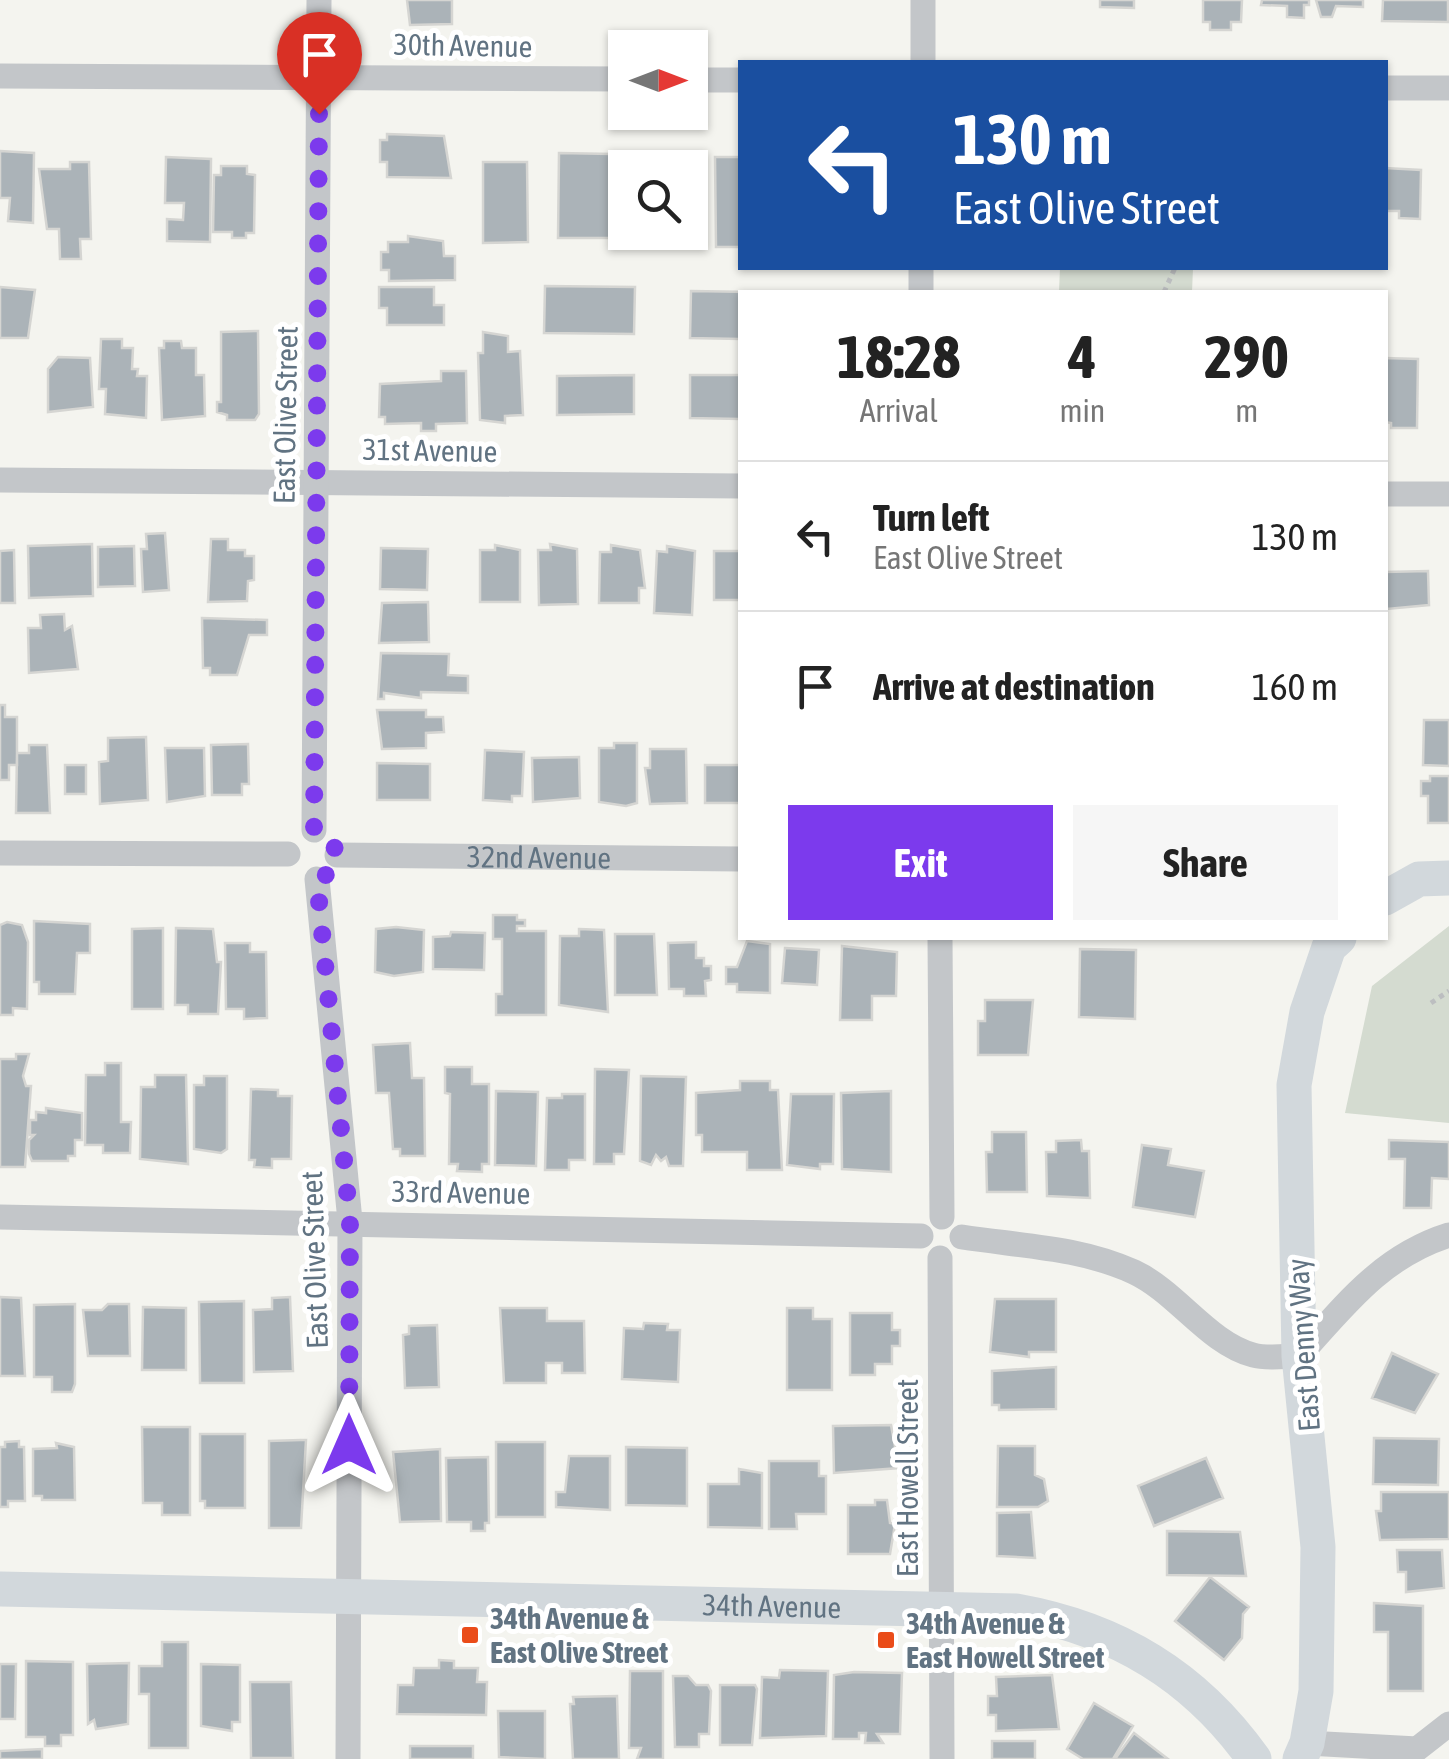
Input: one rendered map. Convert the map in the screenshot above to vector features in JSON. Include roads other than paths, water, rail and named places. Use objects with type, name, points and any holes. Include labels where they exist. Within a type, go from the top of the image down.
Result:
[{"type":"street","name":"East Olive Street","points":[[314,830],[320,0]]},
{"type":"street","points":[[923,0],[923,60]]},
{"type":"street","name":"30th Avenue","points":[[0,76],[608,79]]},
{"type":"street","points":[[708,80],[738,80]]},
{"type":"street","points":[[1388,88],[1449,88]]},
{"type":"street","name":"31st Avenue","points":[[0,480],[738,486]]},
{"type":"street","points":[[1388,494],[1449,494]]},
{"type":"street","points":[[314,830],[329,836],[338,855],[331,872],[317,880],[296,873],[288,854],[298,836],[314,830]]},
{"type":"street","points":[[0,853],[288,854]]},
{"type":"street","name":"32nd Avenue","points":[[338,855],[738,858]]},
{"type":"street","points":[[1388,896],[1418,878]]},
{"type":"street","name":"East Olive Street","points":[[317,880],[350,1222],[348,1759]]},
{"type":"street","points":[[940,940],[942,1217]]},
{"type":"street","name":"East Denny Way","points":[[1304,1751],[1316,1691],[1318,1546],[1299,1356],[1294,1085],[1307,1012],[1329,947],[1337,940]]},
{"type":"street","name":"33rd Avenue","points":[[0,1217],[921,1236]]},
{"type":"street","points":[[942,1217],[957,1224],[962,1237],[955,1253],[940,1258],[926,1251],[921,1236],[925,1224],[942,1217]]},
{"type":"street","points":[[962,1237],[1035,1244],[1136,1272],[1184,1304],[1227,1342],[1253,1355],[1299,1356],[1377,1270],[1416,1245],[1449,1235]]},
{"type":"street","name":"East Howell Street","points":[[940,1258],[942,1759]]},
{"type":"street","name":"34th Avenue","points":[[0,1589],[1016,1610],[1058,1618],[1111,1638],[1172,1672],[1205,1700],[1254,1759]]},
{"type":"street","points":[[1304,1751],[1424,1754],[1449,1724]]},
{"type":"place","name":"34th Avenue & East Olive Street","points":[[470,1635]]},
{"type":"place","name":"34th Avenue & East Howell Street","points":[[886,1640]]}]
